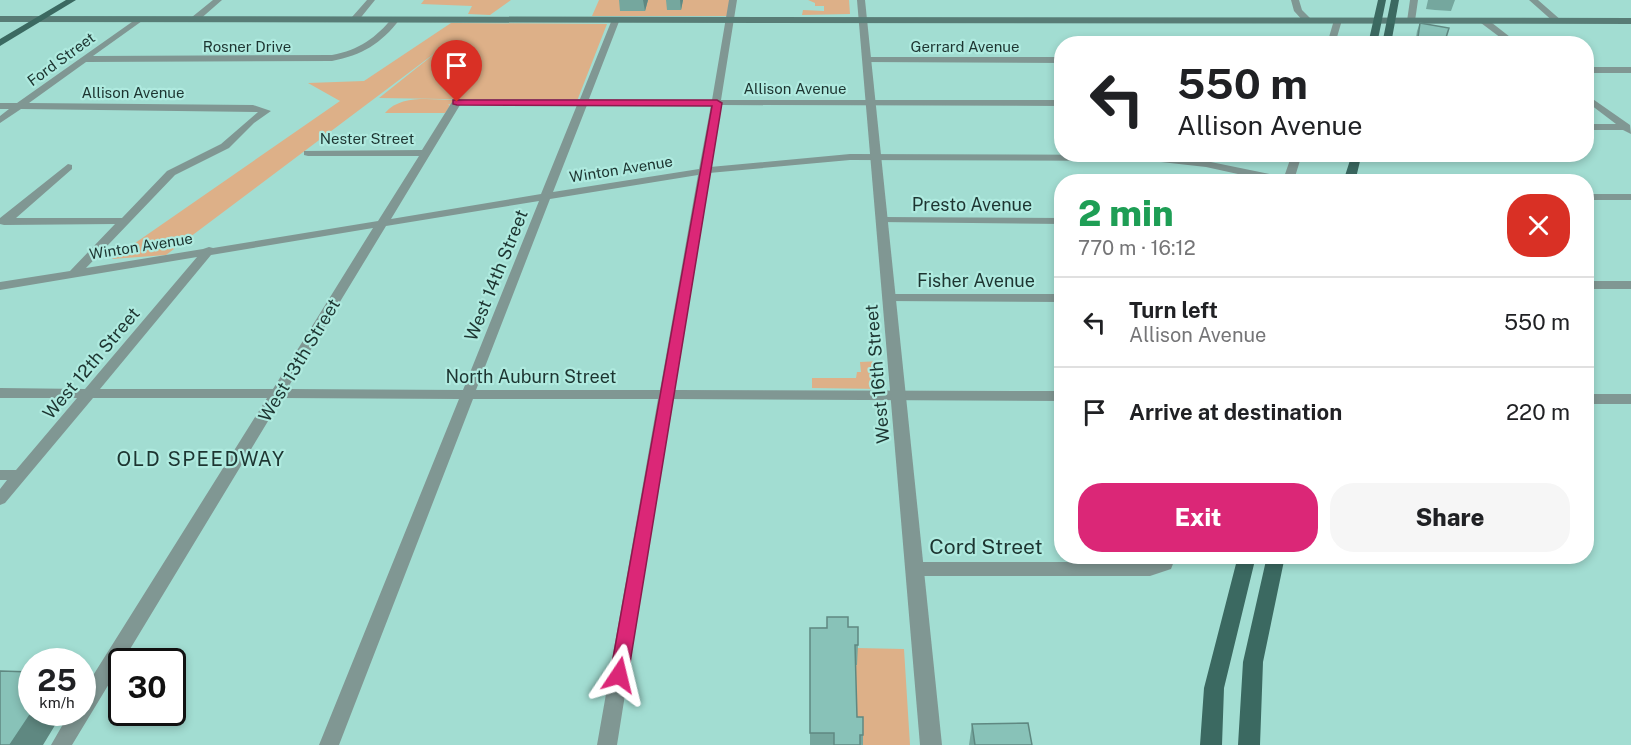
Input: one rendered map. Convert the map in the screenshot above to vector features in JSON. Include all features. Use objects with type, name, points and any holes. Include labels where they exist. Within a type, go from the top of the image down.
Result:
[{"type":"main road","points":[[41,17],[41,13],[61,0]]},
{"type":"main road","points":[[0,43],[72,0]]},
{"type":"main road","points":[[1374,36],[1382,0]]},
{"type":"main road","points":[[1388,36],[1395,0]]},
{"type":"main road","points":[[0,19],[41,17],[1631,21]]},
{"type":"main road","points":[[1211,745],[1216,678],[1245,564]]},
{"type":"main road","points":[[1249,745],[1253,662],[1274,564]]},
{"type":"street","points":[[195,19],[218,0]]},
{"type":"street","points":[[354,19],[372,0]]},
{"type":"street","points":[[607,745],[733,0]]},
{"type":"street","name":"West 16th Street","points":[[861,0],[931,745]]},
{"type":"street","points":[[1295,0],[1298,11],[1307,20]]},
{"type":"street","points":[[1411,21],[1414,0]]},
{"type":"street","points":[[1533,0],[1558,21]]},
{"type":"street","name":"Ford Street","points":[[0,120],[138,19]]},
{"type":"street","name":"Rosner Drive","points":[[83,59],[332,58],[356,53],[374,44],[396,19]]},
{"type":"street","name":"West 14th Street","points":[[328,745],[616,19]]},
{"type":"street","points":[[1333,36],[1338,20]]},
{"type":"street","points":[[1484,21],[1504,36]]},
{"type":"street","name":"Gerrard Avenue","points":[[867,60],[1054,60]]},
{"type":"street","points":[[1594,70],[1631,70]]},
{"type":"street","name":"Allison Avenue","points":[[457,102],[1054,103]]},
{"type":"street","name":"West 13th Street","points":[[96,688],[457,102]]},
{"type":"street","points":[[1594,103],[1629,128]]},
{"type":"street","name":"Allison Avenue","points":[[0,105],[253,108],[266,111],[251,121],[225,146],[174,171],[124,221]]},
{"type":"street","points":[[1594,127],[1629,128]]},
{"type":"street","name":"Nester Street","points":[[308,153],[426,153]]},
{"type":"street","name":"Winton Avenue","points":[[0,286],[209,250],[705,171],[876,157],[1054,158]]},
{"type":"street","name":"Winton Avenue","points":[[1188,162],[1255,174]]},
{"type":"street","points":[[2,222],[68,167]]},
{"type":"street","points":[[1594,197],[1631,197]]},
{"type":"street","name":"Presto Avenue","points":[[883,220],[1054,221]]},
{"type":"street","points":[[2,222],[124,221]]},
{"type":"street","points":[[75,273],[124,221]]},
{"type":"street","name":"West 12th Street","points":[[0,500],[209,250]]},
{"type":"street","points":[[1594,285],[1631,285]]},
{"type":"street","name":"Fisher Avenue","points":[[890,298],[1054,298]]},
{"type":"street","name":"North Auburn Street","points":[[0,393],[1054,396]]},
{"type":"street","points":[[1594,399],[1631,399]]},
{"type":"street","points":[[0,475],[20,475]]},
{"type":"street","name":"Cord Street","points":[[915,569],[1144,569],[1156,564]]},
{"type":"street","name":"West 13th Street","points":[[61,745],[73,726]]},
{"type":"shaded area","points":[[424,0],[511,0],[490,15],[468,14],[472,6],[421,4]]},
{"type":"shaded area","points":[[599,0],[733,0],[730,16],[592,16]]},
{"type":"shaded area","points":[[808,0],[849,0],[850,14],[802,15],[803,10],[824,11],[824,6],[815,6],[815,3]]},
{"type":"shaded area","points":[[451,23],[607,24],[577,101],[379,98],[443,47],[166,255],[112,259],[340,101],[308,83],[364,81]]},
{"type":"shaded area","points":[[417,99],[455,100],[452,105],[448,104],[450,106],[445,113],[385,113],[399,103]]},
{"type":"shaded area","points":[[882,361],[884,386],[881,389],[812,388],[812,378],[856,378],[857,372],[861,372],[860,362]]},
{"type":"shaded area","points":[[857,648],[904,649],[910,745],[862,745],[856,737],[854,666],[857,665]]},
{"type":"building","points":[[1420,23],[1449,28],[1446,36],[1418,36]]},
{"type":"building","points":[[827,617],[848,617],[848,627],[858,627],[858,645],[855,645],[857,717],[863,717],[863,735],[860,735],[860,745],[834,745],[834,733],[810,733],[810,628],[827,628]]},
{"type":"building","points":[[0,671],[18,672],[18,726],[23,726],[10,745],[0,745]]},
{"type":"building","points":[[1028,723],[1032,745],[975,745],[972,724]]},
{"type":"district","name":"OLD SPEEDWAY","points":[[201,459]]},
{"type":"route","points":[[457,102],[717,103],[619,675]]}]
